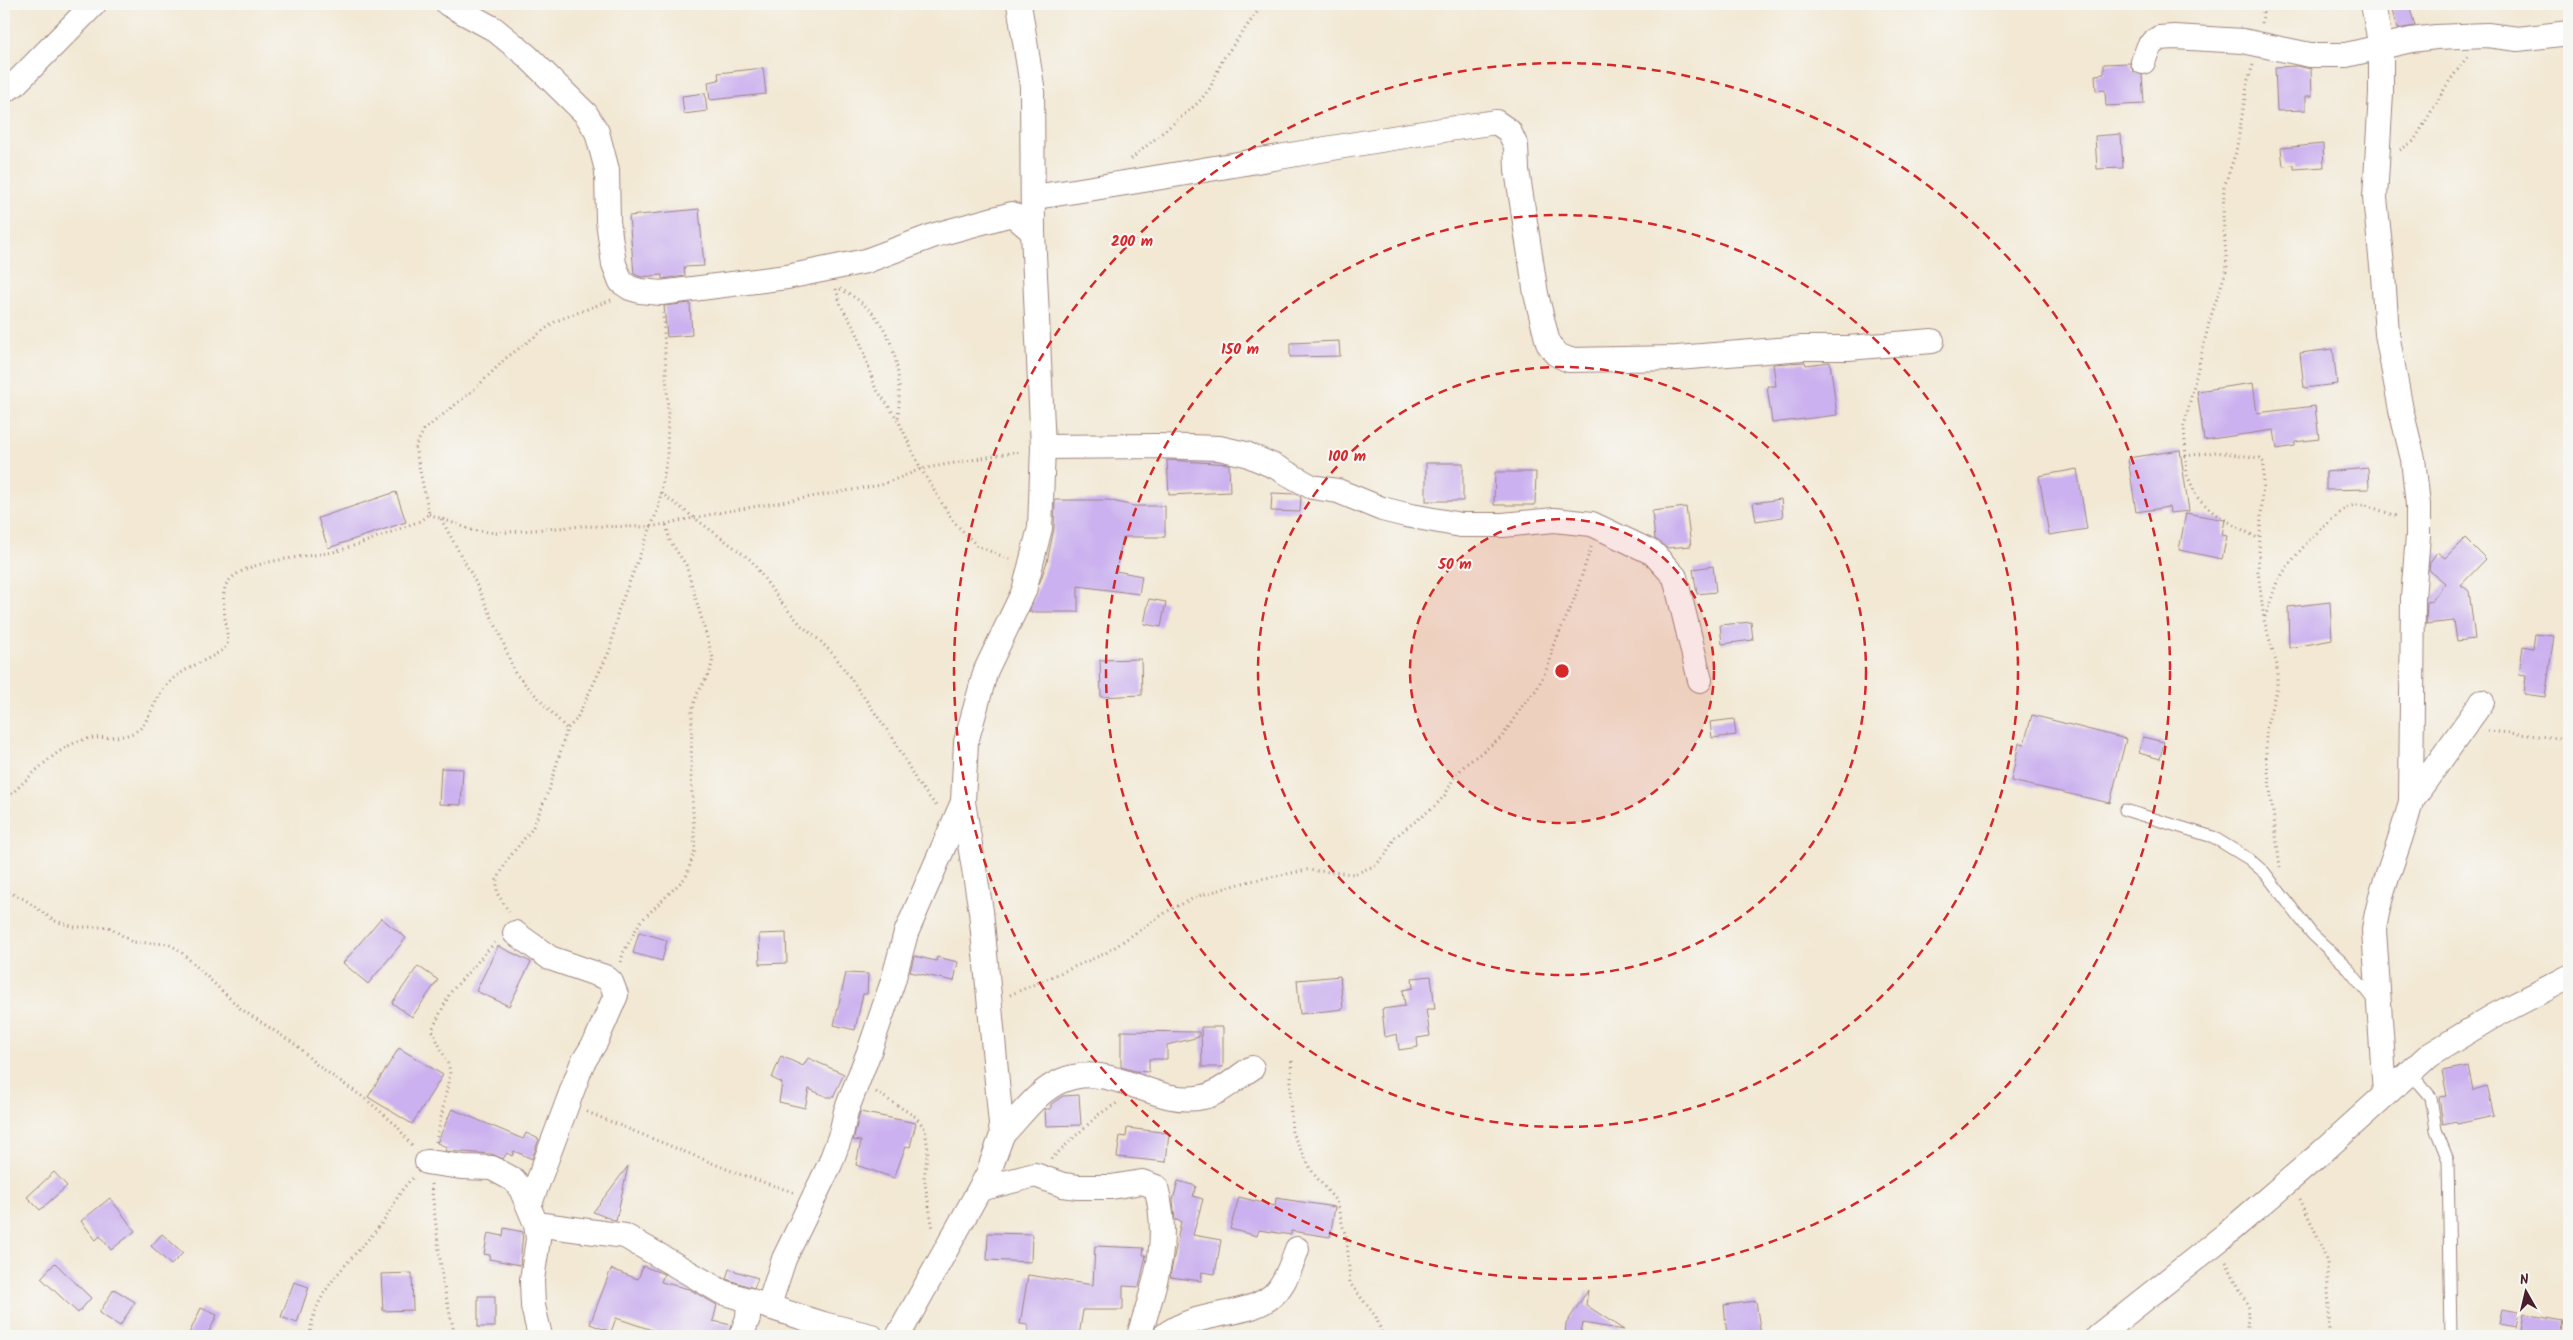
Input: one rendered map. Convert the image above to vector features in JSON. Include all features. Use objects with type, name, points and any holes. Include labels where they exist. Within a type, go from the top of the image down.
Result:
[{"type":"street","points":[[4,91],[14,85],[94,4]]},
{"type":"street","points":[[448,4],[494,29],[527,56],[586,114],[597,132],[607,170],[608,222],[614,264],[621,282],[650,292],[787,278],[866,261],[936,235],[1012,214],[1033,232]]},
{"type":"street","points":[[741,1336],[748,1318],[759,1303],[784,1259],[830,1164],[841,1134],[846,1111],[893,981],[906,933],[959,812],[966,742],[986,670],[1018,606],[1029,575],[1040,528],[1043,447],[1033,232],[1032,86],[1019,4]]},
{"type":"street","points":[[2373,4],[2381,48],[2381,93],[2375,198],[2384,275],[2387,334],[2401,410],[2413,459],[2418,526],[2413,598],[2411,802],[2406,825],[2377,907],[2374,930],[2378,1005],[2386,1093]]},
{"type":"street","points":[[2143,62],[2149,46],[2159,38],[2219,39],[2260,44],[2310,55],[2346,55],[2411,40],[2484,34],[2518,39],[2569,33]]},
{"type":"street","points":[[1034,197],[1361,142],[1496,122],[1509,132],[1516,146],[1517,170],[1536,294],[1548,343],[1556,354],[1569,360],[1677,358],[1803,348],[1848,348],[1932,341]]},
{"type":"street","points":[[1043,447],[1156,446],[1219,448],[1246,454],[1276,467],[1312,487],[1338,491],[1382,509],[1406,515],[1461,525],[1503,525],[1554,520],[1592,524],[1653,553],[1675,577],[1700,680]]},
{"type":"street","points":[[2411,802],[2465,729],[2482,702]]},
{"type":"street","points":[[959,812],[981,911],[1002,1135]]},
{"type":"street","points":[[515,933],[550,958],[605,977],[615,988],[616,995],[596,1041],[582,1064],[532,1215]]},
{"type":"street","points":[[2098,1336],[2293,1177],[2428,1056],[2492,1017],[2569,977]]},
{"type":"street","points":[[898,1336],[988,1174],[1002,1135],[1033,1102],[1062,1081],[1077,1076],[1095,1075],[1116,1078],[1141,1089],[1179,1097],[1204,1097],[1217,1092],[1252,1068]]},
{"type":"street","points":[[426,1165],[492,1168],[514,1180],[532,1215],[538,1239],[532,1280],[533,1306],[540,1336]]},
{"type":"street","points":[[980,1189],[1035,1175],[1063,1185],[1078,1187],[1111,1187],[1142,1182],[1156,1187],[1161,1213],[1163,1242],[1139,1336]]},
{"type":"street","points":[[532,1215],[625,1236],[702,1283],[722,1292],[823,1324],[871,1336]]},
{"type":"street","points":[[1164,1336],[1177,1327],[1198,1318],[1257,1306],[1268,1299],[1288,1273],[1298,1249]]},
{"type":"lane","points":[[2124,810],[2213,837],[2249,858],[2265,873],[2312,934],[2346,965],[2378,1005]]},
{"type":"lane","points":[[2405,1077],[2419,1083],[2431,1097],[2436,1130],[2448,1160],[2451,1336]]},
{"type":"path","points":[[1108,186],[1126,163],[1199,102],[1210,88],[1223,59],[1263,4]]},
{"type":"path","points":[[2377,154],[2400,150],[2414,141],[2448,83],[2484,34]]},
{"type":"path","points":[[2259,539],[2204,506],[2187,475],[2184,426],[2210,319],[2227,268],[2223,218],[2224,187],[2236,152],[2248,80],[2260,44]]},
{"type":"path","points":[[898,420],[900,397],[896,362],[883,325],[870,308],[854,296],[835,287],[841,306],[857,334],[875,387],[898,420],[921,469],[953,520],[977,546],[1010,560],[1029,575]]},
{"type":"path","points":[[310,1336],[315,1312],[324,1293],[384,1219],[406,1184],[426,1165],[435,1150],[439,1117],[450,1074],[449,1066],[432,1032],[432,1027],[450,993],[496,941],[515,933],[515,919],[502,904],[497,893],[497,880],[508,859],[532,829],[549,790],[567,729],[576,720],[610,650],[618,611],[662,493],[666,472],[668,410],[650,292],[580,311],[556,322],[506,358],[476,388],[424,430],[415,447],[429,514]]},
{"type":"path","points":[[429,514],[472,530],[496,533],[582,526],[650,528],[695,518],[881,485],[921,469],[1043,447]]},
{"type":"path","points":[[2185,456],[2216,452],[2260,458],[2264,463],[2258,571],[2264,620],[2277,665],[2277,687],[2266,730],[2266,756],[2278,833],[2283,896]]},
{"type":"path","points":[[662,493],[751,560],[780,601],[802,626],[834,655],[895,741],[917,782],[944,814],[959,812]]},
{"type":"path","points":[[2264,620],[2277,582],[2289,564],[2311,538],[2344,509],[2354,505],[2377,507],[2418,526]]},
{"type":"path","points":[[4,801],[39,769],[82,740],[123,736],[136,732],[145,723],[158,696],[169,683],[181,672],[224,648],[228,642],[224,590],[232,578],[249,569],[278,560],[336,551],[420,522],[429,514]]},
{"type":"path","points":[[441,518],[473,577],[501,637],[515,673],[567,729]]},
{"type":"path","points":[[615,988],[623,953],[640,922],[686,876],[694,850],[691,775],[692,711],[697,694],[710,672],[713,658],[686,565],[670,541],[666,524]]},
{"type":"path","points":[[990,1002],[1028,988],[1106,953],[1168,911],[1198,896],[1250,881],[1307,870],[1355,874],[1376,865],[1386,854],[1395,837],[1435,806],[1445,795],[1455,776],[1502,737],[1523,705],[1537,689],[1550,662],[1552,648],[1562,630],[1591,549],[1592,524]]},
{"type":"path","points":[[2465,729],[2569,739]]},
{"type":"path","points":[[4,890],[24,899],[55,921],[74,927],[109,927],[132,942],[168,944],[178,949],[241,1009],[296,1045],[317,1064],[367,1100],[396,1125],[426,1165],[430,1180],[443,1283],[455,1336]]},
{"type":"path","points":[[1292,1061],[1290,1096],[1292,1132],[1313,1173],[1336,1201],[1347,1242],[1350,1283],[1376,1317],[1383,1336]]},
{"type":"path","points":[[858,1081],[916,1117],[925,1129],[928,1150],[924,1178],[927,1203],[940,1260]]},
{"type":"path","points":[[1035,1175],[1098,1115],[1141,1089]]},
{"type":"path","points":[[568,1104],[722,1167],[774,1184],[812,1201]]},
{"type":"path","points":[[2293,1177],[2327,1264],[2330,1336]]},
{"type":"path","points":[[2218,1240],[2226,1262],[2249,1308],[2246,1336]]},
{"type":"building","points":[[2409,5],[2415,26],[2397,29],[2392,10]]},
{"type":"building","points":[[2130,63],[2133,71],[2142,75],[2144,104],[2106,106],[2105,90],[2096,91],[2095,75],[2104,74],[2104,64]]},
{"type":"building","points":[[2297,66],[2311,69],[2312,96],[2306,96],[2306,110],[2277,111],[2275,67]]},
{"type":"building","points":[[763,68],[766,94],[710,100],[708,82],[719,80],[718,73]]},
{"type":"building","points":[[705,93],[707,111],[684,114],[682,96]]},
{"type":"building","points":[[2121,134],[2123,168],[2097,169],[2095,136]]},
{"type":"building","points":[[2323,144],[2324,167],[2294,169],[2294,165],[2283,166],[2281,148]]},
{"type":"building","points":[[699,209],[704,266],[684,267],[685,276],[662,279],[662,275],[641,277],[634,274],[629,216]]},
{"type":"building","points":[[690,303],[692,335],[667,337],[664,306]]},
{"type":"building","points":[[1339,341],[1340,356],[1290,357],[1290,343]]},
{"type":"building","points":[[2333,349],[2337,384],[2304,388],[2300,353]]},
{"type":"building","points":[[1805,362],[1806,365],[1830,362],[1837,415],[1772,423],[1767,386],[1776,386],[1773,364]]},
{"type":"building","points":[[2253,383],[2257,413],[2315,406],[2319,439],[2295,442],[2295,446],[2277,449],[2274,430],[2204,440],[2197,391]]},
{"type":"building","points":[[2180,450],[2189,511],[2170,513],[2169,507],[2136,512],[2128,458]]},
{"type":"building","points":[[1167,460],[1229,464],[1230,492],[1169,495]]},
{"type":"building","points":[[1426,463],[1463,463],[1463,501],[1426,501]]},
{"type":"building","points":[[2368,468],[2369,489],[2326,490],[2326,472]]},
{"type":"building","points":[[2077,469],[2087,529],[2049,535],[2039,476]]},
{"type":"building","points":[[1495,472],[1536,472],[1535,505],[1494,505]]},
{"type":"building","points":[[396,492],[406,522],[328,548],[318,518]]},
{"type":"building","points":[[1272,493],[1296,494],[1301,497],[1300,512],[1271,511]]},
{"type":"building","points":[[1781,499],[1783,517],[1756,521],[1753,503]]},
{"type":"building","points":[[1055,500],[1108,500],[1134,506],[1165,506],[1165,537],[1123,537],[1116,571],[1142,576],[1139,594],[1078,586],[1078,612],[1029,612],[1047,562],[1054,529]]},
{"type":"building","points":[[1686,507],[1691,546],[1667,548],[1655,539],[1652,511]]},
{"type":"building","points":[[2186,513],[2225,520],[2222,535],[2227,536],[2222,559],[2179,550]]},
{"type":"building","points":[[2465,538],[2486,559],[2461,585],[2469,591],[2475,639],[2457,641],[2454,621],[2426,624],[2427,602],[2432,601],[2445,583],[2429,570],[2430,562],[2437,552],[2445,558]]},
{"type":"building","points":[[1713,566],[1716,592],[1697,594],[1693,569]]},
{"type":"building","points":[[1149,599],[1166,602],[1161,627],[1144,624]]},
{"type":"building","points":[[2330,602],[2332,640],[2289,648],[2288,607]]},
{"type":"building","points":[[1751,622],[1753,640],[1722,644],[1720,625]]},
{"type":"building","points":[[2535,634],[2554,636],[2545,697],[2524,694],[2526,675],[2519,674],[2523,646],[2533,648]]},
{"type":"building","points":[[1141,659],[1142,695],[1101,697],[1100,660]]},
{"type":"building","points":[[2032,715],[2126,739],[2110,803],[2011,781],[2019,743],[2024,744]]},
{"type":"building","points":[[1734,719],[1736,735],[1712,738],[1710,722]]},
{"type":"building","points":[[2143,737],[2164,742],[2160,759],[2139,753]]},
{"type":"building","points":[[441,768],[463,769],[461,805],[439,804]]},
{"type":"building","points":[[381,918],[406,938],[368,984],[343,963]]},
{"type":"building","points":[[639,932],[667,940],[662,961],[633,953]]},
{"type":"building","points":[[786,933],[787,963],[760,964],[759,934]]},
{"type":"building","points":[[498,946],[531,962],[509,1006],[476,991]]},
{"type":"building","points":[[914,956],[936,961],[937,957],[958,962],[954,981],[910,972]]},
{"type":"building","points":[[418,966],[438,980],[412,1017],[392,1003]]},
{"type":"building","points":[[846,973],[868,974],[867,994],[863,994],[855,1030],[834,1025]]},
{"type":"building","points":[[1340,976],[1343,1009],[1300,1014],[1297,980]]},
{"type":"building","points":[[1431,976],[1435,1009],[1426,1009],[1430,1036],[1417,1038],[1418,1047],[1399,1050],[1397,1034],[1385,1037],[1382,1009],[1405,1006],[1403,990],[1413,988],[1412,978]]},
{"type":"building","points":[[1201,1027],[1223,1027],[1223,1067],[1202,1067]]},
{"type":"building","points":[[1121,1031],[1199,1032],[1199,1037],[1167,1045],[1167,1059],[1149,1059],[1149,1072],[1135,1071],[1121,1067]]},
{"type":"building","points":[[399,1048],[443,1075],[412,1124],[368,1097]]},
{"type":"building","points":[[781,1056],[803,1066],[808,1058],[844,1074],[833,1097],[827,1097],[809,1089],[805,1108],[779,1102],[782,1083],[772,1078]]},
{"type":"building","points":[[2468,1066],[2473,1090],[2487,1086],[2494,1116],[2457,1124],[2456,1121],[2443,1124],[2439,1097],[2447,1096],[2442,1071]]},
{"type":"building","points":[[1079,1095],[1081,1125],[1046,1126],[1045,1109],[1051,1109],[1051,1104],[1063,1096]]},
{"type":"building","points":[[452,1109],[523,1139],[526,1133],[539,1139],[532,1159],[514,1151],[512,1156],[507,1153],[503,1159],[492,1154],[445,1151],[447,1147],[437,1143]]},
{"type":"building","points":[[860,1112],[916,1123],[910,1147],[906,1146],[894,1178],[856,1165],[861,1141],[853,1140]]},
{"type":"building","points":[[1127,1128],[1169,1133],[1166,1162],[1117,1157],[1120,1136],[1126,1137]]},
{"type":"building","points":[[628,1166],[616,1221],[593,1212],[606,1195]]},
{"type":"building","points":[[54,1172],[67,1186],[40,1210],[27,1197]]},
{"type":"building","points":[[1178,1181],[1196,1186],[1193,1196],[1203,1199],[1193,1235],[1221,1240],[1215,1274],[1202,1272],[1201,1281],[1170,1277],[1181,1221],[1175,1220],[1173,1200]]},
{"type":"building","points":[[1239,1197],[1275,1206],[1276,1198],[1335,1207],[1330,1237],[1291,1231],[1291,1235],[1259,1230],[1257,1236],[1230,1229]]},
{"type":"building","points":[[110,1198],[135,1231],[111,1250],[100,1236],[96,1240],[81,1221]]},
{"type":"building","points":[[504,1228],[523,1232],[520,1265],[489,1259],[490,1255],[484,1254],[488,1233],[503,1236]]},
{"type":"building","points":[[988,1233],[1032,1234],[1031,1262],[987,1260]]},
{"type":"building","points":[[162,1234],[183,1253],[171,1265],[151,1246]]},
{"type":"building","points":[[1095,1246],[1144,1248],[1143,1255],[1146,1255],[1139,1287],[1123,1286],[1123,1310],[1083,1310],[1079,1336],[1028,1336],[1028,1325],[1020,1324],[1028,1275],[1093,1285]]},
{"type":"building","points":[[55,1263],[91,1298],[78,1313],[41,1278]]},
{"type":"building","points":[[643,1266],[664,1274],[661,1282],[689,1289],[717,1305],[713,1321],[731,1325],[728,1336],[670,1336],[616,1318],[611,1332],[590,1324],[611,1269],[638,1279]]},
{"type":"building","points":[[729,1269],[758,1278],[754,1288],[726,1279]]},
{"type":"building","points":[[412,1273],[413,1310],[383,1311],[381,1274]]},
{"type":"building","points":[[294,1282],[309,1287],[297,1323],[281,1317]]},
{"type":"building","points":[[114,1289],[135,1302],[120,1326],[99,1313]]},
{"type":"building","points":[[1588,1290],[1586,1305],[1624,1330],[1583,1323],[1580,1336],[1565,1336],[1566,1324]]},
{"type":"building","points":[[478,1296],[495,1296],[495,1327],[478,1327]]},
{"type":"building","points":[[1756,1301],[1761,1336],[1727,1336],[1724,1305]]},
{"type":"building","points":[[201,1308],[217,1315],[207,1336],[188,1336]]},
{"type":"building","points":[[2502,1309],[2519,1312],[2516,1327],[2499,1324]]},
{"type":"building","points":[[2524,1314],[2564,1321],[2561,1336],[2520,1336]]}]
